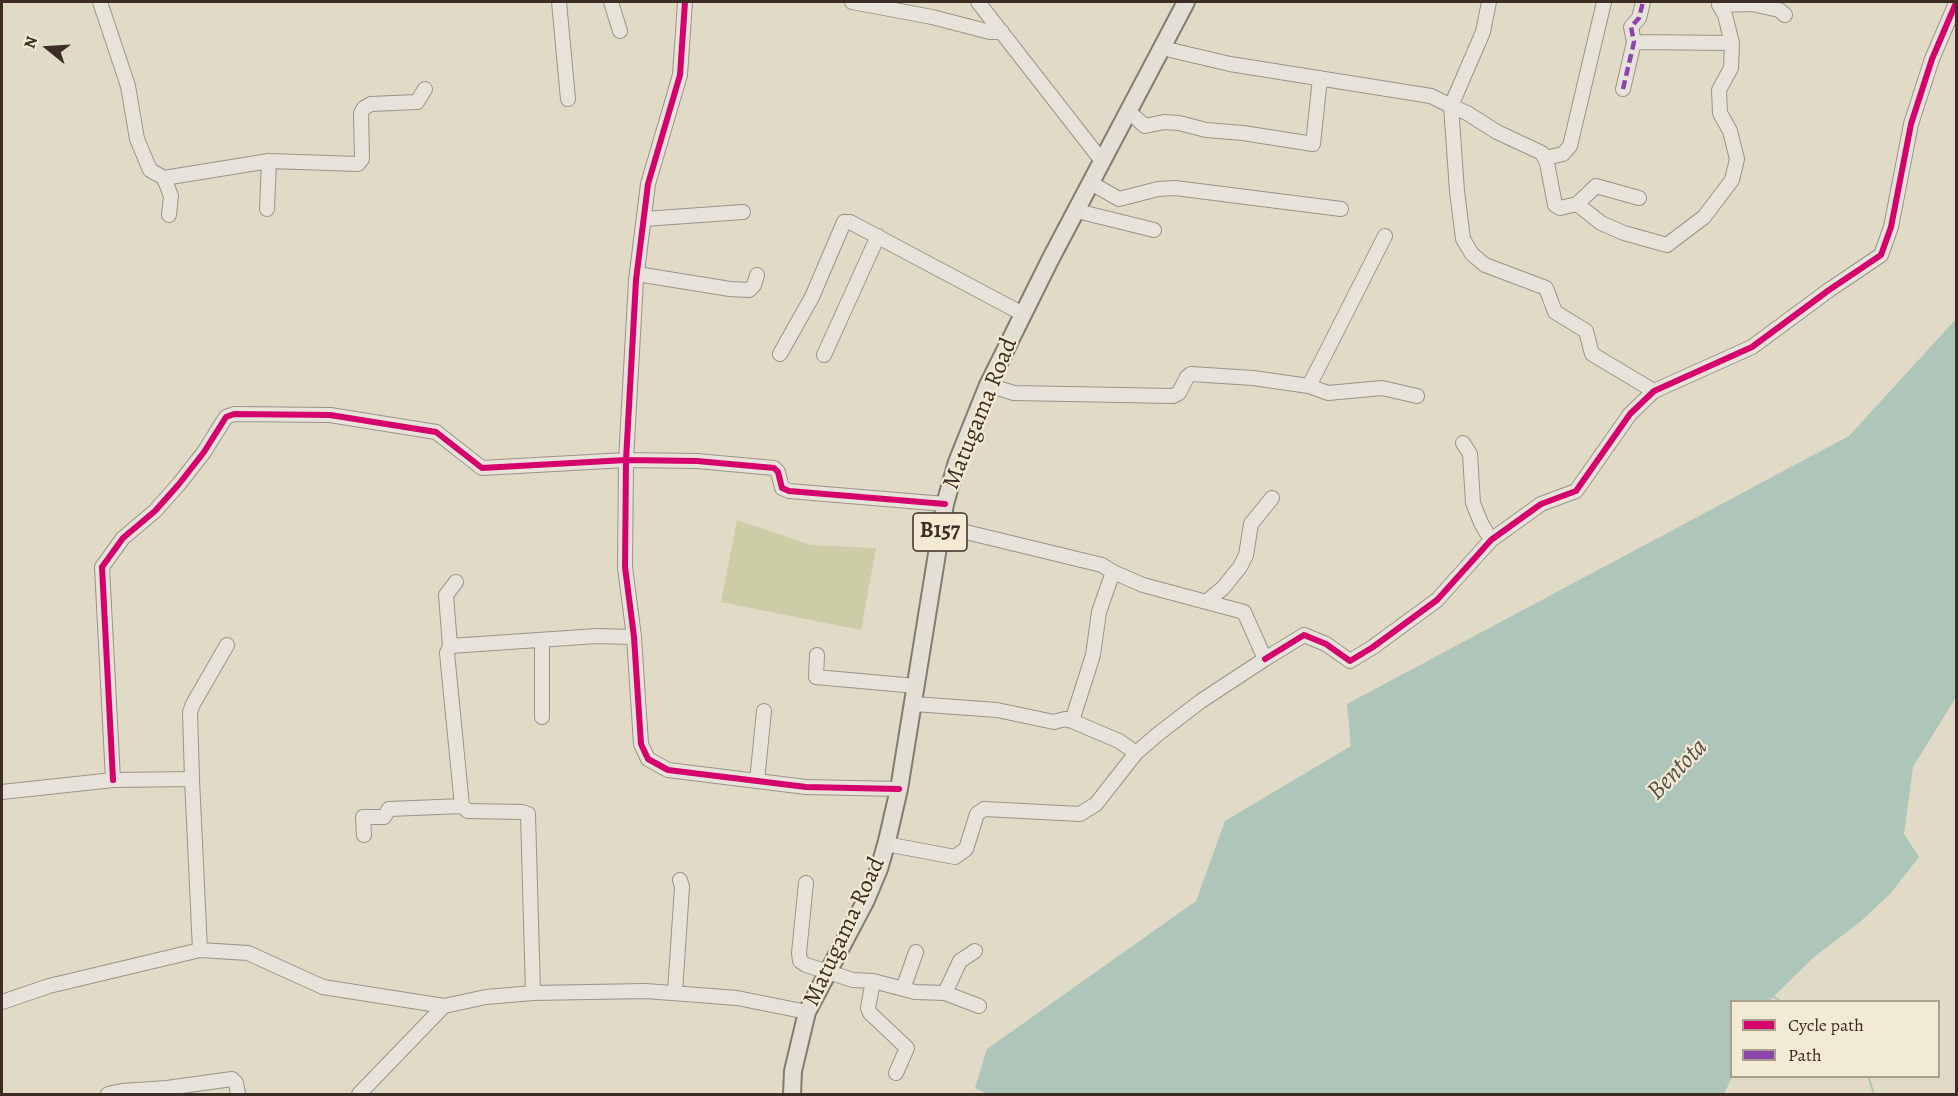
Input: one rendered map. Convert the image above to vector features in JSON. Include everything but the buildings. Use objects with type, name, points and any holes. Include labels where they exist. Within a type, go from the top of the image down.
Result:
[{"type":"main road","name":"Matugama Road","points":[[792,1095],[793,1071],[807,1011],[866,900],[879,869],[886,844],[899,789],[914,704],[945,504],[957,462],[988,385],[1023,314],[1186,2]]},
{"type":"street","points":[[100,2],[128,86],[137,139],[150,170],[165,178],[269,161],[358,164],[362,159],[361,113],[364,108],[371,104],[417,102],[425,89]]},
{"type":"street","points":[[559,2],[568,99]]},
{"type":"street","points":[[611,2],[620,31]]},
{"type":"street","points":[[685,2],[680,75],[648,184],[637,274],[626,460],[625,567],[634,637],[641,744],[648,759],[668,770],[806,787],[899,789]]},
{"type":"street","points":[[852,2],[932,17],[990,32],[1002,32]]},
{"type":"street","points":[[978,2],[1102,162]]},
{"type":"street","points":[[1489,2],[1482,32],[1451,106],[1463,239],[1472,254],[1485,265],[1546,288],[1555,312],[1586,331],[1592,354],[1654,391]]},
{"type":"street","points":[[1545,158],[1563,154],[1570,146],[1604,2]]},
{"type":"street","points":[[1623,89],[1634,42],[1630,27],[1639,18],[1643,2]]},
{"type":"street","points":[[886,844],[955,857],[966,849],[977,814],[984,809],[1080,814],[1096,804],[1136,753],[1201,701],[1304,635],[1326,644],[1350,661],[1437,600],[1491,540],[1541,504],[1576,491],[1630,414],[1654,391],[1752,347],[1881,255],[1892,227],[1911,124],[1932,59],[1956,3]]},
{"type":"street","points":[[1578,204],[1601,223],[1624,233],[1667,245],[1704,217],[1732,180],[1737,159],[1730,131],[1720,113],[1719,90],[1731,68],[1732,43],[1725,15],[1719,5],[1752,4],[1779,10],[1785,15]]},
{"type":"street","points":[[1634,42],[1732,43]]},
{"type":"street","points":[[1162,48],[1230,64],[1431,96],[1467,113],[1497,132],[1542,153],[1555,205],[1564,209],[1578,204],[1596,186],[1639,198]]},
{"type":"street","points":[[1129,112],[1145,126],[1164,122],[1179,123],[1206,130],[1243,133],[1313,144],[1320,78]]},
{"type":"street","points":[[267,209],[269,161]]},
{"type":"street","points":[[165,178],[171,196],[169,215]]},
{"type":"street","points":[[1091,183],[1119,199],[1158,189],[1175,188],[1341,209]]},
{"type":"street","points":[[1077,211],[1154,230]]},
{"type":"street","points":[[644,219],[743,212]]},
{"type":"street","points":[[780,354],[812,297],[844,222],[850,222],[878,236],[1023,314]]},
{"type":"street","points":[[824,355],[878,236]]},
{"type":"street","points":[[1309,386],[1385,236]]},
{"type":"street","points":[[637,274],[749,290],[754,285],[757,275]]},
{"type":"street","points":[[988,385],[1014,393],[1173,396],[1179,393],[1191,374],[1253,378],[1309,386],[1328,393],[1382,388],[1417,396]]},
{"type":"street","points":[[113,780],[102,567],[123,538],[154,511],[179,484],[204,452],[226,417],[234,414],[330,416],[436,432],[482,468],[626,460],[697,461],[774,468],[778,471],[782,488],[789,491],[945,504]]},
{"type":"street","points":[[1463,443],[1470,454],[1473,503],[1480,523],[1491,540]]},
{"type":"street","points":[[1206,602],[1223,588],[1240,567],[1246,555],[1251,524],[1272,498]]},
{"type":"street","points":[[941,526],[1102,565],[1143,585],[1244,612],[1265,659]]},
{"type":"street","points":[[1072,721],[1092,655],[1100,612],[1113,572]]},
{"type":"street","points":[[456,582],[446,595],[450,646],[447,653],[462,806]]},
{"type":"street","points":[[450,646],[597,636],[634,637]]},
{"type":"street","points":[[542,640],[542,717]]},
{"type":"street","points":[[200,950],[190,712],[227,645]]},
{"type":"street","points":[[817,655],[816,677],[916,686]]},
{"type":"street","points":[[914,704],[997,710],[1054,722],[1065,719],[1119,741],[1136,753]]},
{"type":"street","points":[[758,781],[764,711]]},
{"type":"street","points":[[2,792],[113,780],[192,779]]},
{"type":"street","points":[[364,835],[363,817],[384,816],[389,809],[462,806],[468,811],[528,814],[533,993]]},
{"type":"street","points":[[675,992],[682,887],[680,880]]},
{"type":"street","points":[[806,883],[800,961],[827,973],[853,980],[873,981],[915,992],[945,993],[979,1006]]},
{"type":"street","points":[[2,1002],[71,980],[200,950],[248,952],[323,987],[444,1006],[486,998],[533,993],[646,991],[736,998],[807,1011]]},
{"type":"street","points":[[903,989],[916,951]]},
{"type":"street","points":[[945,993],[960,961],[975,951]]},
{"type":"street","points":[[873,981],[868,1008],[870,1013],[907,1048],[896,1072]]},
{"type":"street","points":[[359,1095],[444,1006]]},
{"type":"street","points":[[108,1095],[122,1090],[167,1088],[232,1079],[236,1083],[238,1095]]},
{"type":"green space","points":[[737,520],[811,545],[876,548],[861,630],[721,602]]},
{"type":"water","name":"Bentota","points":[[1956,319],[1956,697],[1913,767],[1904,834],[1919,857],[1890,894],[1860,922],[1814,957],[1770,1000],[1730,1000],[1732,1078],[1724,1094],[987,1094],[975,1088],[987,1049],[1196,901],[1225,821],[1351,746],[1347,704],[1849,436]]},
{"type":"waterway","points":[[1774,997],[1779,1000]]},
{"type":"waterway","points":[[1869,1078],[1874,1094]]},
{"type":"marked path","points":[[1623,89],[1634,42],[1631,27],[1639,18],[1643,2]]},
{"type":"cycle path","points":[[685,2],[680,75],[648,184],[636,280],[626,460],[625,567],[634,637],[641,744],[648,759],[668,770],[806,787],[899,789]]},
{"type":"cycle path","points":[[1265,659],[1304,635],[1326,644],[1350,661],[1373,647],[1437,600],[1491,540],[1541,504],[1576,491],[1630,414],[1654,391],[1752,347],[1881,255],[1891,227],[1911,124],[1932,59],[1956,3]]},
{"type":"cycle path","points":[[113,780],[102,567],[123,538],[155,511],[179,484],[204,452],[226,417],[234,414],[330,415],[436,432],[482,468],[626,460],[697,461],[774,468],[778,472],[782,488],[789,491],[945,504]]}]
